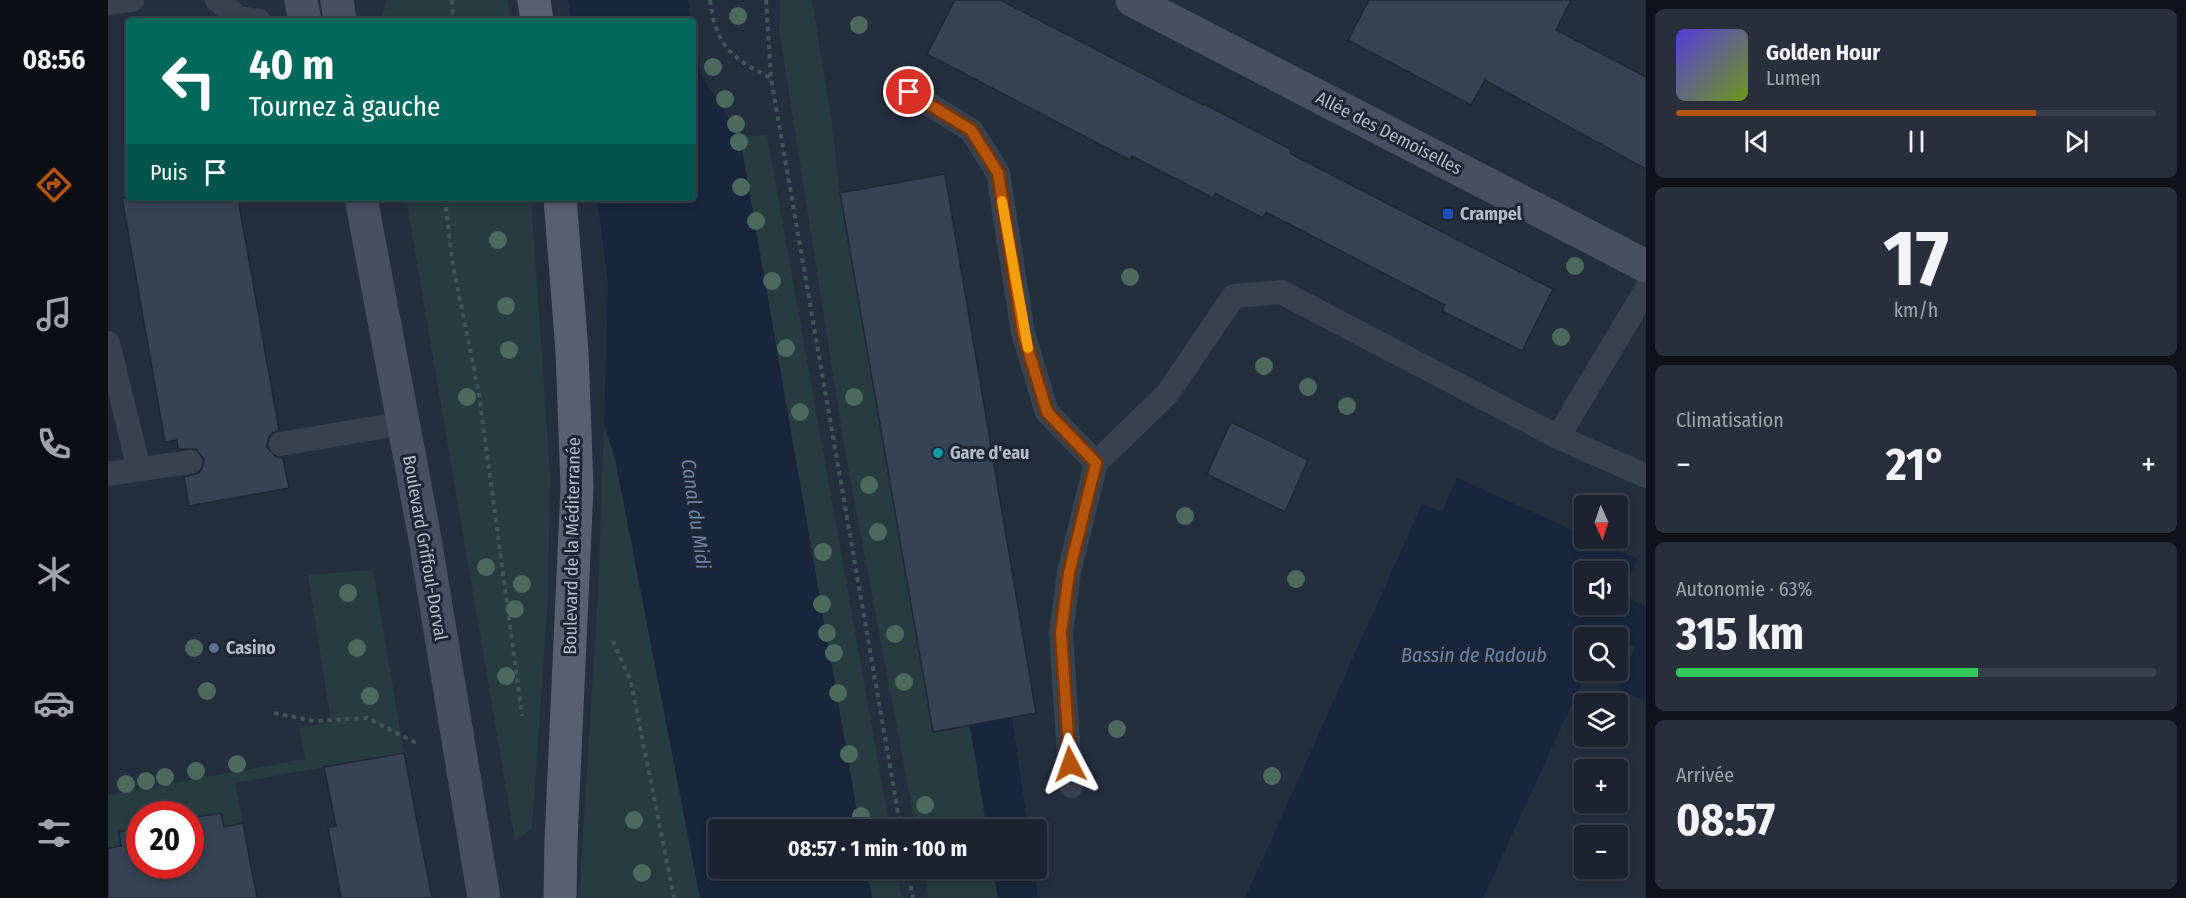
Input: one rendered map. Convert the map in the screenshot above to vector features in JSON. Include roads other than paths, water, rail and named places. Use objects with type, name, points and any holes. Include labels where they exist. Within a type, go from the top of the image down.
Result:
[{"type":"main road","points":[[301,0],[329,13]]},
{"type":"main road","points":[[534,0],[537,18]]},
{"type":"main road","name":"Allée des Demoiselles","points":[[1132,0],[1646,266]]},
{"type":"main road","name":"Boulevard Griffoul-Dorval","points":[[363,201],[484,898]]},
{"type":"main road","name":"Boulevard de la Méditerranée","points":[[560,201],[572,351],[577,487],[560,859],[561,898]]},
{"type":"main road","points":[[537,898],[560,859]]},
{"type":"lane","points":[[108,3],[132,0]]},
{"type":"lane","points":[[217,0],[238,18]]},
{"type":"lane","points":[[909,92],[971,130],[998,173],[1023,333],[1047,412],[1096,463]]},
{"type":"lane","points":[[1558,437],[1646,290]]},
{"type":"lane","points":[[1071,786],[1061,633],[1069,573],[1096,463],[1167,394],[1234,296],[1281,292],[1558,437],[1646,476]]},
{"type":"lane","points":[[108,343],[139,470]]},
{"type":"lane","points":[[281,444],[403,423]]},
{"type":"lane","points":[[108,474],[190,462]]},
{"type":"water","points":[[568,0],[688,0],[691,18],[571,18]]},
{"type":"water","name":"Canal du Midi","points":[[696,49],[700,72],[740,138],[858,819],[708,819],[708,879],[868,879],[872,898],[700,898],[615,458],[604,425],[608,284],[597,201],[696,201]]},
{"type":"water","name":"Bassin de Radoub","points":[[1457,478],[1574,531],[1574,549],[1614,549],[1638,559],[1628,580],[1628,561],[1574,561],[1574,615],[1628,615],[1628,598],[1646,607],[1646,701],[1617,688],[1620,681],[1628,681],[1628,663],[1635,647],[1628,644],[1628,627],[1574,627],[1574,681],[1582,681],[1577,693],[1574,693],[1574,699],[1483,898],[1245,898],[1422,504],[1442,512]]},
{"type":"water","points":[[1012,717],[1027,819],[985,819],[970,726]]},
{"type":"water","points":[[995,879],[1035,879],[1038,898],[998,898]]},
{"type":"place","name":"Crampel","points":[[1448,214]]},
{"type":"place","name":"Gare d'eau","points":[[938,453]]},
{"type":"place","name":"Casino","points":[[214,648]]}]
